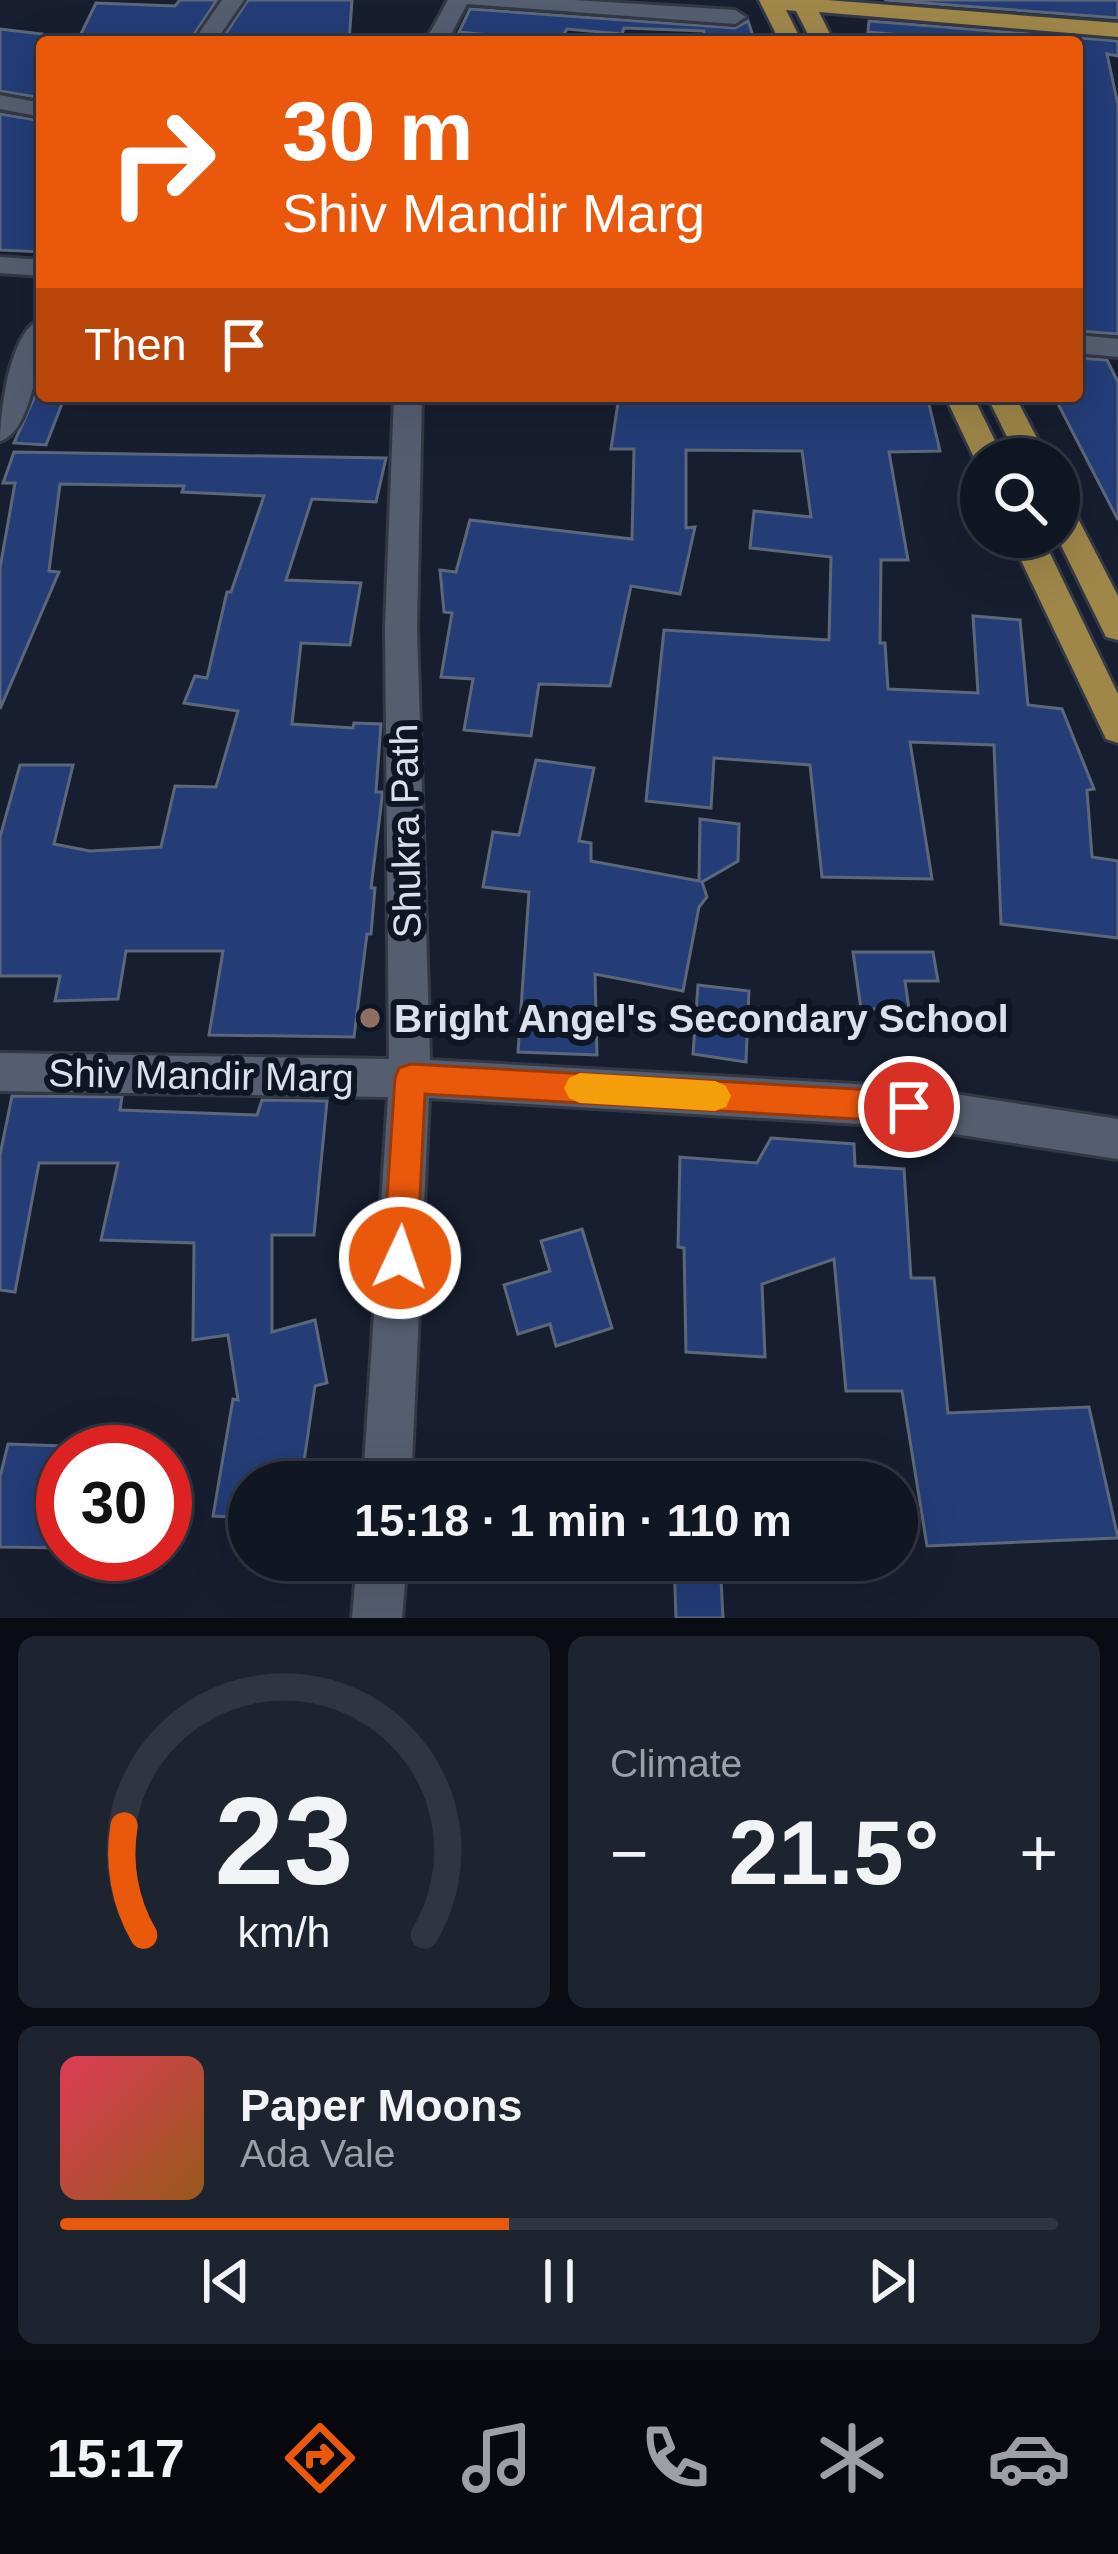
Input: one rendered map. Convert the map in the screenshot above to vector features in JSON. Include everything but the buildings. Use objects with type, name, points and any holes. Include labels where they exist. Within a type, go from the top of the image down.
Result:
[{"type":"main road","points":[[788,36],[771,1],[1118,29]]},
{"type":"main road","points":[[803,2],[821,36]]},
{"type":"main road","points":[[961,402],[979,438]]},
{"type":"main road","points":[[1004,402],[1022,438]]},
{"type":"main road","points":[[1080,553],[1118,628]]},
{"type":"main road","points":[[1036,558],[1118,729]]},
{"type":"street","points":[[208,36],[233,0]]},
{"type":"street","points":[[439,36],[459,0]]},
{"type":"street","points":[[475,0],[673,16],[735,16]]},
{"type":"street","points":[[0,102],[36,109]]},
{"type":"street","points":[[0,265],[36,268]]},
{"type":"street","points":[[0,431],[36,343]]},
{"type":"street","points":[[1083,345],[1118,349]]},
{"type":"street","name":"Shukra Path","points":[[388,1461],[410,1078],[401,627],[408,402]]},
{"type":"street","name":"Shiv Mandir Marg","points":[[0,1072],[410,1078],[909,1107],[1118,1138]]},
{"type":"street","points":[[377,1618],[380,1581]]},
{"type":"slow traffic","points":[[580,1088],[715,1096]]},
{"type":"place","name":"Bright Angel's Secondary School","points":[[370,1018]]},
{"type":"route","points":[[400,1258],[410,1078],[909,1107]]}]
